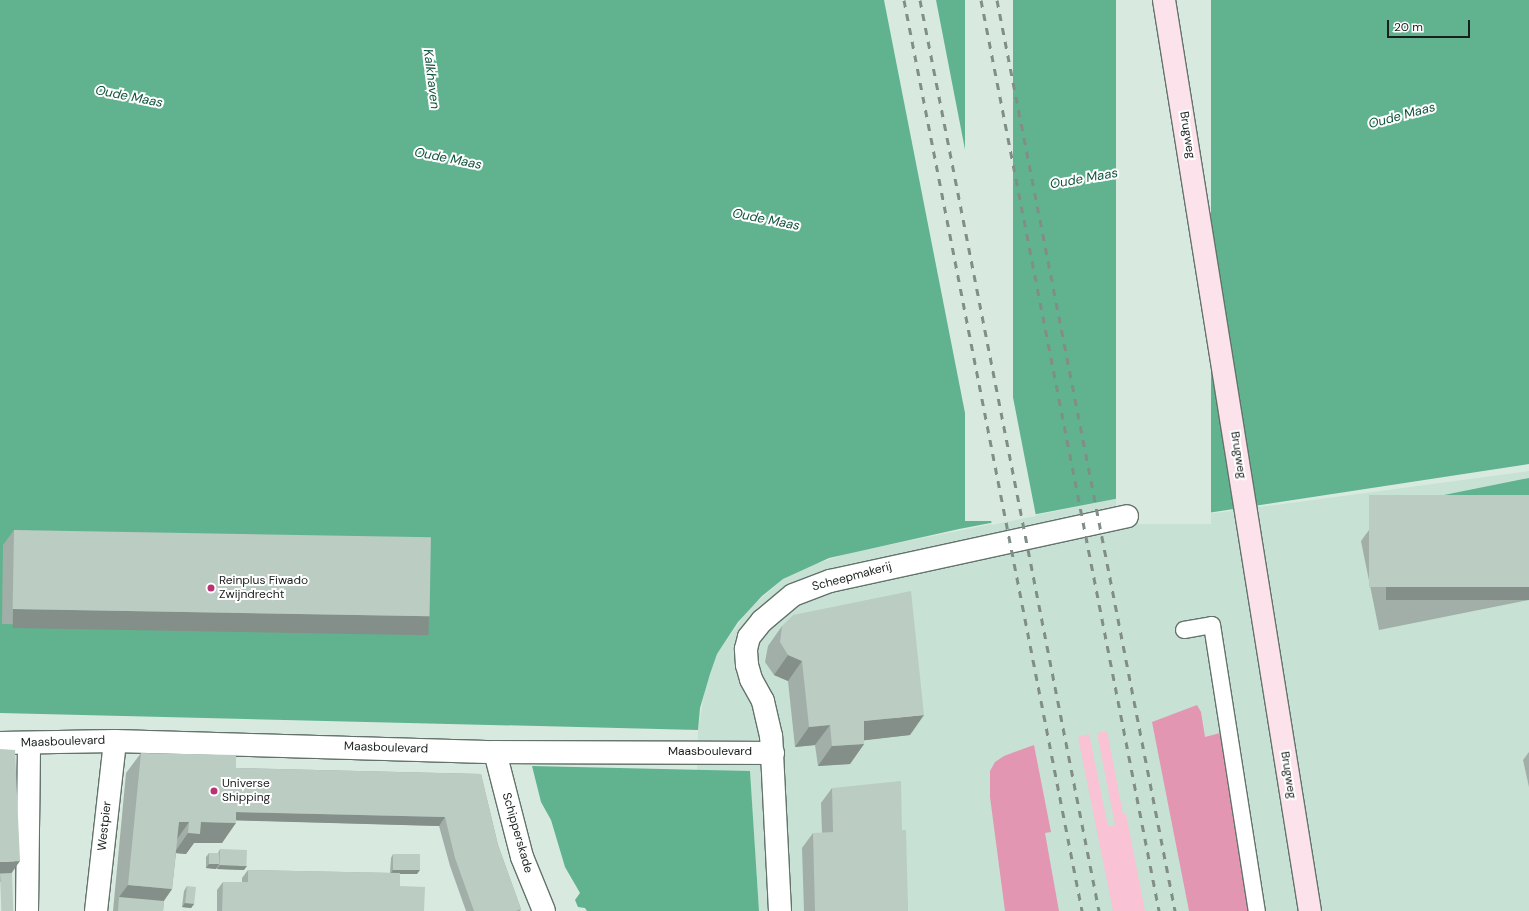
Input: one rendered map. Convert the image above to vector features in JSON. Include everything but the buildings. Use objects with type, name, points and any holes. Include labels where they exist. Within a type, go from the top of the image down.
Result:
[{"type":"main road","name":"Brugweg","points":[[1164,0],[1310,911]]},
{"type":"street","name":"Scheepmakerij","points":[[780,911],[773,753],[768,719],[763,701],[751,679],[746,649],[749,637],[762,621],[793,595],[853,575],[1127,516]]},
{"type":"street","name":"Maasboulevard","points":[[0,743],[29,744],[115,741],[495,752],[773,753]]},
{"type":"street","name":"Westpier","points":[[96,911],[115,741]]},
{"type":"street","points":[[27,911],[29,744]]},
{"type":"street","name":"Schipperskade","points":[[495,752],[522,857],[544,911]]},
{"type":"lane","points":[[1184,630],[1212,625],[1257,911]]},
{"type":"shaded area","points":[[1529,471],[1529,911],[759,911],[750,772],[697,770],[698,730],[705,688],[717,654],[748,610],[783,579],[809,566],[849,553],[1136,495],[1153,510],[1155,521]]},
{"type":"shaded area","points":[[1197,705],[1201,712],[1205,737],[1224,732],[1253,911],[1189,911],[1152,722]]},
{"type":"shaded area","points":[[1107,731],[1123,814],[1126,814],[1145,911],[1113,911],[1078,737],[1089,734],[1108,826],[1115,825],[1097,733]]},
{"type":"shaded area","points":[[1034,745],[1051,832],[1045,833],[1059,911],[1005,911],[990,797],[990,771],[995,762],[1004,756]]},
{"type":"water","points":[[0,0],[1529,0],[1529,464],[1155,521],[1153,510],[1136,495],[959,529],[829,558],[783,579],[762,596],[738,622],[717,654],[700,708],[698,730],[0,713]]},
{"type":"water","points":[[1529,478],[1529,501],[1379,531],[1384,516],[1404,503]]},
{"type":"water","points":[[532,766],[750,771],[759,911],[587,911],[585,908],[578,907],[575,900],[580,893],[565,867],[551,820],[541,802]]},
{"type":"pier","points":[[884,0],[936,0],[1036,516],[992,525],[970,412],[965,413]]},
{"type":"pier","points":[[965,0],[1013,0],[1013,521],[965,521]]},
{"type":"pier","points":[[1116,0],[1211,0],[1211,524],[1116,524]]},
{"type":"railway","points":[[904,0],[1082,911]]},
{"type":"railway","points":[[920,0],[1099,911]]},
{"type":"railway","points":[[981,0],[1159,911]]},
{"type":"railway","points":[[997,0],[1175,911]]},
{"type":"place","name":"Reinplus Fiwado Zwijndrecht","points":[[211,588]]},
{"type":"place","name":"Universe Shipping","points":[[214,791]]},
{"type":"water label","name":"Kalkhaven","points":[[431,79]]},
{"type":"water label","name":"Oude Maas","points":[[129,97]]},
{"type":"water label","name":"Oude Maas","points":[[1402,116]]},
{"type":"water label","name":"Oude Maas","points":[[448,159]]},
{"type":"water label","name":"Oude Maas","points":[[1084,179]]},
{"type":"water label","name":"Oude Maas","points":[[766,220]]}]
